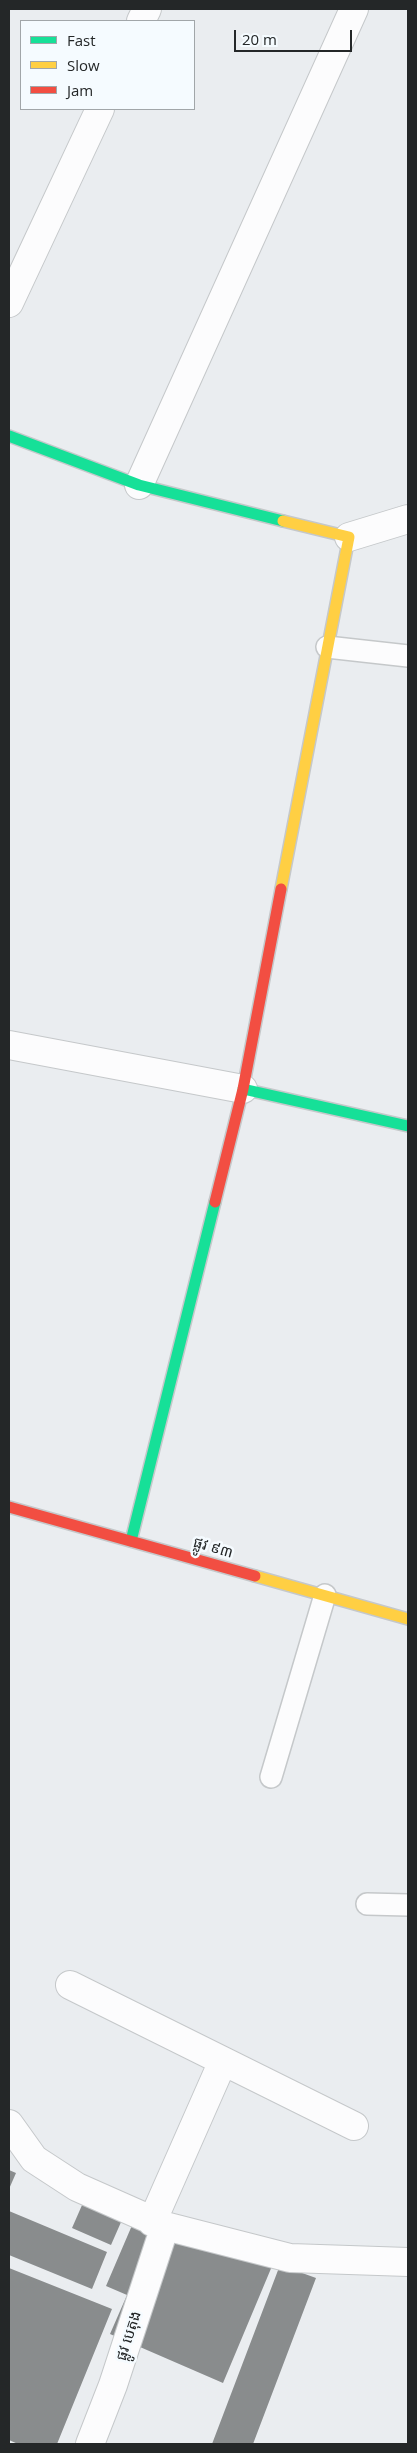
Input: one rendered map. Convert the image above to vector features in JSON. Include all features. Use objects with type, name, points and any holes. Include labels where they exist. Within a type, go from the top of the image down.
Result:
[{"type":"street","points":[[140,485],[354,9]]},
{"type":"street","points":[[9,303],[100,110]]},
{"type":"street","points":[[9,436],[140,485],[349,537],[408,519]]},
{"type":"street","points":[[131,1541],[243,1089],[349,537]]},
{"type":"street","points":[[9,1045],[243,1089],[408,1126]]},
{"type":"street","name":"ផ្លូវ ៩៣","points":[[9,1507],[408,1619]]},
{"type":"street","points":[[70,1985],[354,2126]]},
{"type":"street","name":"ផ្លូវ បេតុង","points":[[90,2444],[112,2385],[159,2224],[223,2061]]},
{"type":"street","points":[[9,2124],[34,2159],[77,2186],[159,2224],[290,2258],[408,2262]]},
{"type":"lane","points":[[328,647],[408,656]]},
{"type":"lane","points":[[271,1777],[325,1596]]},
{"type":"lane","points":[[368,1904],[408,1905]]},
{"type":"building","points":[[9,2170],[16,2173],[9,2189]]},
{"type":"building","points":[[86,2196],[125,2213],[111,2245],[72,2228]]},
{"type":"building","points":[[142,2202],[275,2259],[223,2383],[110,2334],[127,2295],[106,2286]]},
{"type":"building","points":[[9,2211],[107,2252],[92,2289],[9,2255]]},
{"type":"building","points":[[280,2265],[316,2278],[253,2444],[212,2444]]},
{"type":"building","points":[[9,2268],[112,2309],[57,2444],[18,2444],[9,2440]]},
{"type":"traffic: fast","points":[[9,436],[139,485],[283,521]]},
{"type":"traffic: fast","points":[[243,1089],[408,1126]]},
{"type":"traffic: fast","points":[[131,1541],[215,1202]]},
{"type":"traffic: slow","points":[[281,889],[349,537],[283,521]]},
{"type":"traffic: slow","points":[[255,1576],[408,1619]]},
{"type":"traffic: jam","points":[[215,1202],[243,1089],[281,889]]},
{"type":"traffic: jam","points":[[9,1507],[255,1576]]}]
